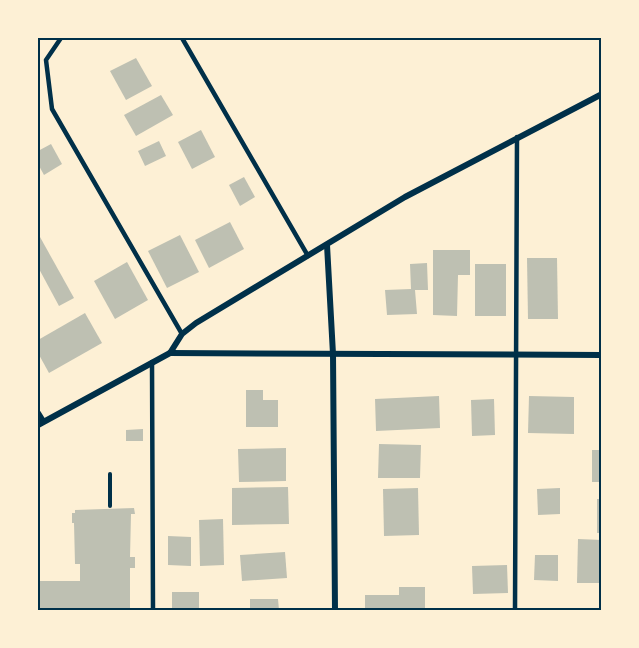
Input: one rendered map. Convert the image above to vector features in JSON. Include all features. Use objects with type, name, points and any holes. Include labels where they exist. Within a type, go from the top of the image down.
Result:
[{"type":"street","points":[[38,413],[40,423],[170,352],[182,334],[196,323],[405,197],[602,94]]},
{"type":"street","points":[[327,245],[333,354],[335,610]]},
{"type":"street","points":[[170,352],[602,355]]},
{"type":"lane","points":[[61,38],[46,60],[52,109],[182,334]]},
{"type":"lane","points":[[182,38],[308,256]]},
{"type":"lane","points":[[514,610],[517,137]]},
{"type":"lane","points":[[152,362],[153,610]]},
{"type":"path","points":[[110,474],[110,506]]},
{"type":"building","points":[[136,58],[152,86],[126,100],[110,71]]},
{"type":"building","points":[[161,95],[173,115],[136,136],[124,115]]},
{"type":"building","points":[[201,130],[215,157],[192,169],[178,142]]},
{"type":"building","points":[[159,141],[166,156],[145,166],[138,151]]},
{"type":"building","points":[[51,144],[62,164],[44,175],[38,164],[38,151]]},
{"type":"building","points":[[244,177],[255,197],[240,206],[229,185]]},
{"type":"building","points":[[230,222],[244,249],[209,268],[195,240]]},
{"type":"building","points":[[599,223],[602,223],[602,267],[599,267]]},
{"type":"building","points":[[180,235],[199,272],[167,288],[148,251]]},
{"type":"building","points":[[40,237],[74,298],[59,306],[38,267],[38,238]]},
{"type":"building","points":[[433,250],[470,250],[470,275],[458,275],[457,316],[433,315]]},
{"type":"building","points":[[527,258],[557,258],[558,319],[528,319]]},
{"type":"building","points":[[127,262],[148,300],[115,319],[94,281]]},
{"type":"building","points":[[427,263],[428,290],[415,290],[417,314],[387,315],[385,290],[411,289],[410,264]]},
{"type":"building","points":[[475,264],[506,264],[506,316],[475,316]]},
{"type":"building","points":[[85,313],[102,343],[49,373],[38,353],[38,340]]},
{"type":"building","points":[[246,390],[263,390],[263,400],[278,400],[278,427],[246,427]]},
{"type":"building","points":[[439,396],[440,428],[376,431],[375,399]]},
{"type":"building","points":[[529,396],[574,397],[574,434],[528,433]]},
{"type":"building","points":[[494,399],[495,435],[472,436],[471,400]]},
{"type":"building","points":[[143,429],[143,441],[126,441],[126,430]]},
{"type":"building","points":[[379,444],[421,445],[420,478],[378,478]]},
{"type":"building","points":[[286,448],[286,481],[239,482],[238,449]]},
{"type":"building","points":[[592,450],[602,450],[602,482],[592,482]]},
{"type":"building","points":[[288,487],[289,524],[232,525],[232,488]]},
{"type":"building","points":[[418,488],[419,535],[384,536],[383,489]]},
{"type":"building","points":[[560,488],[560,514],[538,515],[537,489]]},
{"type":"building","points":[[597,499],[602,499],[602,533],[597,533]]},
{"type":"building","points":[[134,508],[135,514],[131,514],[130,557],[135,557],[135,568],[130,568],[130,610],[38,610],[38,581],[80,581],[80,564],[75,564],[72,513],[75,513],[75,510]]},
{"type":"building","points":[[223,519],[224,565],[200,566],[199,520]]},
{"type":"building","points":[[168,536],[191,537],[191,566],[168,565]]},
{"type":"building","points":[[578,539],[602,540],[601,583],[577,583]]},
{"type":"building","points":[[285,552],[287,578],[242,581],[240,555]]},
{"type":"building","points":[[535,555],[558,555],[558,581],[534,580]]},
{"type":"building","points":[[507,565],[508,593],[473,594],[472,566]]},
{"type":"building","points":[[399,587],[425,587],[425,610],[365,610],[365,595],[399,595]]},
{"type":"building","points":[[172,592],[199,592],[199,610],[172,610]]},
{"type":"building","points":[[250,599],[278,599],[279,610],[250,610]]}]
